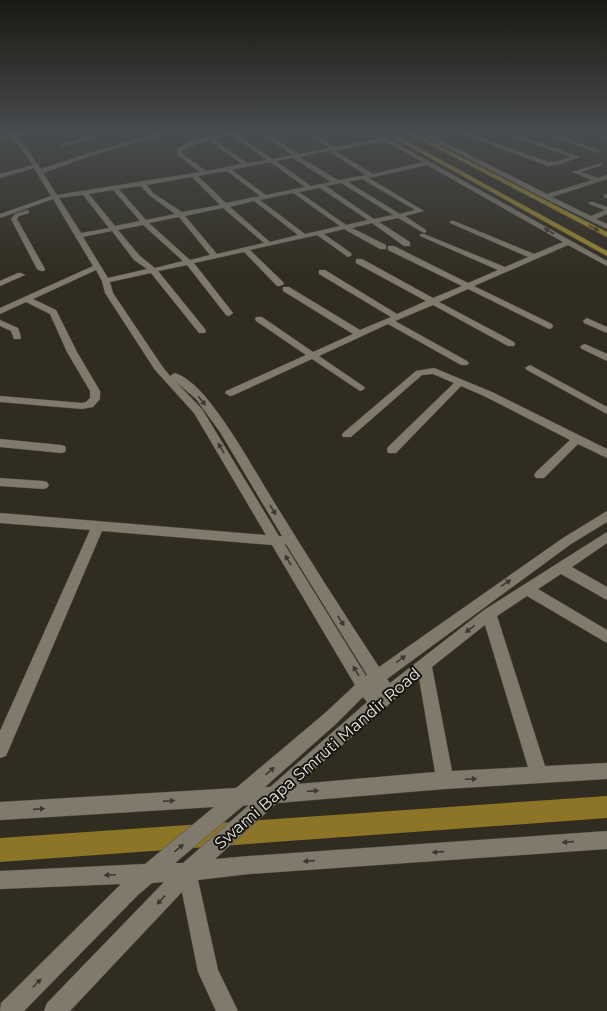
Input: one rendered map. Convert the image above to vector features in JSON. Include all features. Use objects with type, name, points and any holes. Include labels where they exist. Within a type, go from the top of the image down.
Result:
[{"type":"main road","points":[[469,180],[607,254]]},
{"type":"main road","points":[[500,180],[607,235]]},
{"type":"main road","points":[[591,245],[607,240]]},
{"type":"street","points":[[44,180],[97,267],[109,293],[158,368],[175,381],[192,388],[224,430],[333,609],[377,677],[383,699]]},
{"type":"street","points":[[0,216],[85,193],[164,180]]},
{"type":"street","points":[[198,180],[224,205],[269,244]]},
{"type":"street","points":[[243,180],[265,197]]},
{"type":"street","points":[[299,180],[310,188]]},
{"type":"street","points":[[336,180],[398,216],[423,233],[505,270]]},
{"type":"street","points":[[78,236],[348,180]]},
{"type":"street","points":[[106,284],[153,270],[421,211],[368,180]]},
{"type":"street","points":[[459,180],[607,264]]},
{"type":"street","points":[[515,180],[607,227]]},
{"type":"street","points":[[546,196],[597,180]]},
{"type":"street","points":[[143,184],[151,194],[180,214],[216,256]]},
{"type":"street","points":[[320,186],[407,244]]},
{"type":"street","points":[[115,188],[144,222],[188,262],[229,313]]},
{"type":"street","points":[[294,191],[345,227],[549,326]]},
{"type":"street","points":[[85,193],[137,258],[153,270],[202,331]]},
{"type":"street","points":[[254,199],[304,236]]},
{"type":"street","points":[[41,270],[14,218],[17,215],[56,200]]},
{"type":"street","points":[[591,203],[607,209]]},
{"type":"street","points":[[590,219],[607,212]]},
{"type":"street","points":[[452,222],[534,257]]},
{"type":"street","points":[[318,233],[348,255]]},
{"type":"street","points":[[230,393],[432,301],[569,242]]},
{"type":"street","points":[[245,249],[283,287],[360,334]]},
{"type":"street","points":[[360,261],[511,344]]},
{"type":"street","points":[[0,311],[97,267]]},
{"type":"street","points":[[322,272],[393,319],[464,363]]},
{"type":"street","points":[[0,284],[21,275]]},
{"type":"street","points":[[0,399],[82,406],[89,405],[95,399],[95,391],[72,352],[53,312],[26,299]]},
{"type":"street","points":[[258,319],[360,388]]},
{"type":"street","points":[[587,321],[607,330]]},
{"type":"street","points":[[0,323],[15,330],[17,337]]},
{"type":"street","points":[[585,347],[607,358]]},
{"type":"street","points":[[530,368],[607,412]]},
{"type":"street","points":[[348,435],[419,373],[434,371],[488,394],[607,454]]},
{"type":"street","points":[[175,381],[198,411],[364,686],[383,699]]},
{"type":"street","points":[[392,450],[460,382]]},
{"type":"street","points":[[540,476],[577,439]]},
{"type":"street","points":[[0,443],[62,449]]},
{"type":"street","points":[[0,482],[43,485]]},
{"type":"street","points":[[9,1011],[131,888],[241,797],[331,718],[364,686],[567,541],[607,516]]},
{"type":"street","points":[[0,518],[98,525],[278,542],[291,540]]},
{"type":"street","points":[[0,750],[98,525]]},
{"type":"street","name":"Swami Bapa Smruti Mandir Road","points":[[55,1011],[188,872],[274,794],[383,699],[424,664],[489,614],[528,590],[607,537]]},
{"type":"street","points":[[561,567],[607,594]]},
{"type":"street","points":[[528,590],[607,637]]},
{"type":"street","points":[[489,614],[539,775]]},
{"type":"street","points":[[424,664],[445,780]]},
{"type":"street","points":[[0,812],[241,797],[445,780],[607,771]]},
{"type":"street","points":[[0,880],[188,872],[249,865],[607,840]]},
{"type":"street","points":[[188,872],[208,972],[227,1011]]},
{"type":"waterway","points":[[0,850],[607,807]]}]
